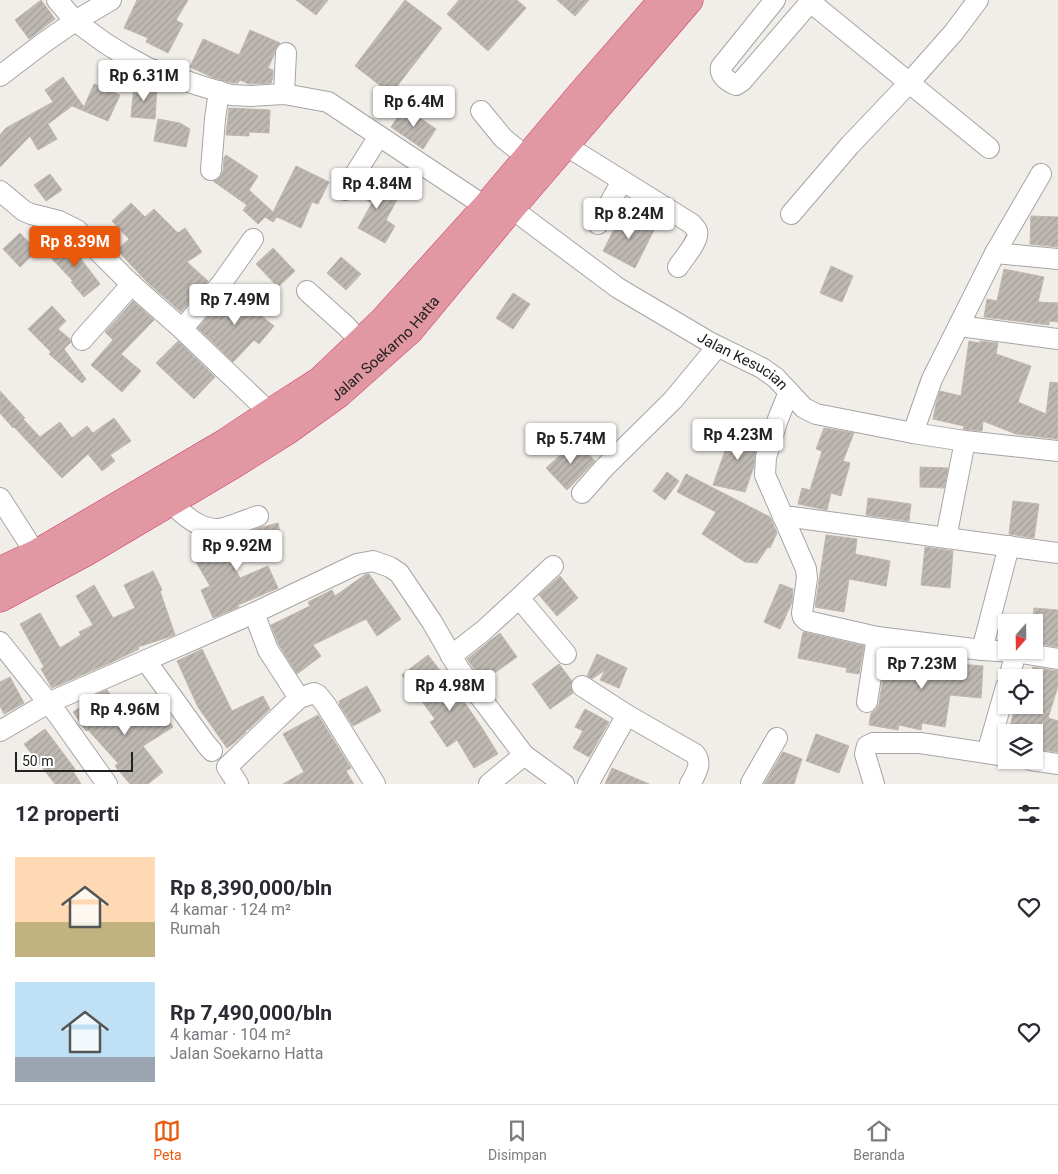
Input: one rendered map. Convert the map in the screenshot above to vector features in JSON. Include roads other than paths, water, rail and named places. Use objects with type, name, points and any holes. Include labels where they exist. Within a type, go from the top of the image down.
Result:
[{"type":"highway","name":"Jalan Soekarno Hatta","points":[[0,598],[84,553],[288,430],[338,394],[410,331],[498,207],[528,158],[663,0]]},
{"type":"highway","name":"Jalan Soekarno Hatta","points":[[0,571],[36,554],[225,443],[320,381],[498,207],[565,145],[688,0]]},
{"type":"street","name":"Jalan Kesucian","points":[[57,0],[76,22],[105,43],[148,68],[231,95],[284,94],[328,102],[379,136],[498,207],[618,288],[717,347],[762,368],[776,378],[804,408],[816,414],[965,441],[1058,451]]},
{"type":"street","points":[[0,76],[42,44],[111,0]]},
{"type":"street","points":[[775,0],[721,67],[721,74],[730,82],[736,85],[742,81],[810,1],[989,148]]},
{"type":"street","points":[[791,214],[850,145],[954,32],[978,0]]},
{"type":"street","points":[[284,94],[286,53]]},
{"type":"street","points":[[210,170],[219,91]]},
{"type":"street","points":[[481,111],[503,138],[528,158]]},
{"type":"street","points":[[345,190],[379,136]]},
{"type":"street","points":[[565,145],[692,224],[698,232],[696,240],[678,267]]},
{"type":"street","points":[[913,433],[932,379],[995,253],[1041,174]]},
{"type":"street","points":[[598,224],[622,181]]},
{"type":"street","points":[[0,191],[24,211],[59,221],[77,230],[270,413]]},
{"type":"street","points":[[182,329],[221,284],[253,239]]},
{"type":"street","points":[[995,253],[1058,259]]},
{"type":"street","points":[[82,340],[132,284]]},
{"type":"street","points":[[307,291],[361,342]]},
{"type":"street","points":[[959,326],[1058,339]]},
{"type":"street","points":[[582,493],[604,468],[673,400],[717,347]]},
{"type":"street","points":[[789,392],[766,457],[765,475],[806,569],[807,578],[803,617],[807,621],[877,637],[998,651]]},
{"type":"street","points":[[946,538],[965,441]]},
{"type":"street","points":[[0,498],[36,554]]},
{"type":"street","points":[[170,502],[197,524],[209,528],[218,529],[258,516]]},
{"type":"street","points":[[783,517],[1058,553]]},
{"type":"street","points":[[982,650],[1009,546]]},
{"type":"street","points":[[0,731],[48,704],[254,613],[357,564],[373,561],[390,566],[399,573],[432,622],[459,669],[524,755],[564,784]]},
{"type":"street","points":[[451,656],[483,632],[553,566]]},
{"type":"street","points":[[519,598],[566,654]]},
{"type":"street","points":[[254,613],[268,650],[298,698]]},
{"type":"street","points":[[867,702],[877,637]]},
{"type":"street","points":[[0,642],[107,784]]},
{"type":"street","points":[[1043,656],[1058,659]]},
{"type":"street","points":[[146,661],[212,751]]},
{"type":"street","points":[[582,686],[627,715],[695,754],[699,758],[699,766],[690,784]]},
{"type":"street","points":[[238,784],[227,767],[298,698],[314,693],[326,705],[375,784]]},
{"type":"street","points":[[874,784],[865,754],[867,746],[874,744],[920,743],[996,755],[1002,714]]},
{"type":"street","points":[[588,784],[627,715]]},
{"type":"street","points":[[752,784],[777,738]]},
{"type":"street","points":[[489,784],[524,755]]},
{"type":"street","points":[[1043,762],[1058,764]]}]
